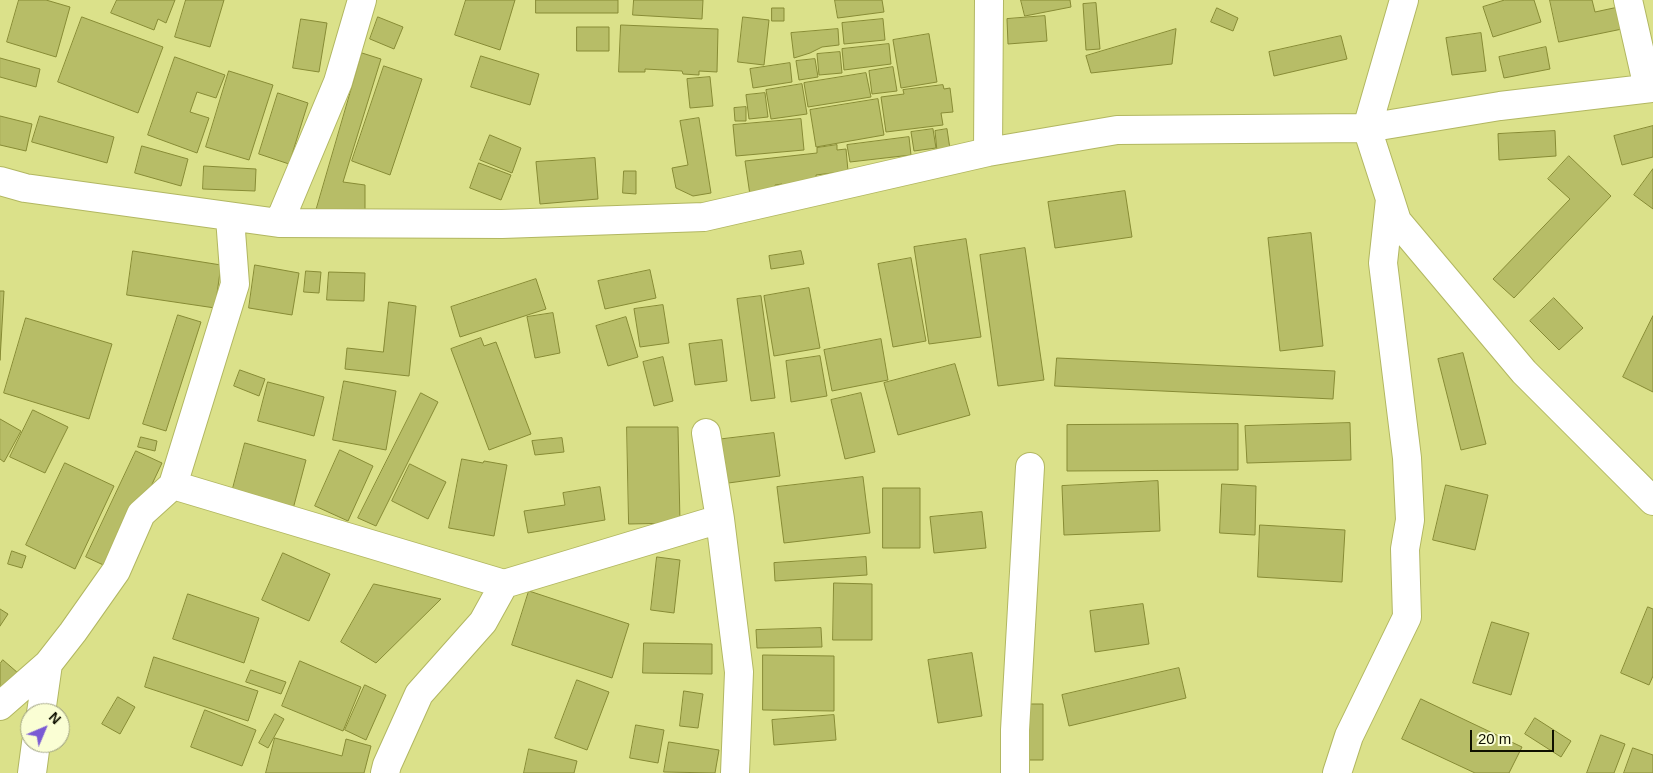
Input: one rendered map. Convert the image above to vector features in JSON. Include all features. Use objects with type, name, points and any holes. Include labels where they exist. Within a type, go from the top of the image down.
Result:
[{"type":"street","points":[[279,223],[338,82],[362,0]]},
{"type":"street","points":[[988,152],[989,0]]},
{"type":"street","points":[[1404,0],[1367,128],[1397,221],[1524,372],[1653,501]]},
{"type":"street","points":[[0,181],[25,188],[230,218],[279,223],[502,224],[704,218],[988,152],[1117,130],[1367,128],[1500,106],[1650,88],[1628,0]]},
{"type":"street","points":[[1337,773],[1349,736],[1407,617],[1405,549],[1410,520],[1407,458],[1383,263],[1390,199]]},
{"type":"street","points":[[0,706],[48,664],[116,571],[141,514],[173,485],[235,284],[230,218]]},
{"type":"street","points":[[706,433],[720,519],[739,672],[736,773]]},
{"type":"street","points":[[1015,773],[1015,730],[1030,467]]},
{"type":"street","points":[[173,485],[504,584],[720,519]]},
{"type":"street","points":[[385,773],[419,694],[484,622],[504,584]]},
{"type":"street","points":[[42,703],[48,664]]},
{"type":"street","points":[[32,773],[35,753]]},
{"type":"building","points":[[19,0],[46,0],[70,7],[56,57],[7,42]]},
{"type":"building","points":[[117,0],[175,0],[166,23],[158,19],[154,30],[111,13]]},
{"type":"building","points":[[186,0],[224,0],[210,47],[175,37]]},
{"type":"building","points":[[466,0],[515,0],[500,50],[455,35]]},
{"type":"building","points":[[536,0],[618,0],[618,13],[536,13]]},
{"type":"building","points":[[634,0],[703,0],[702,19],[633,15]]},
{"type":"building","points":[[835,0],[882,0],[884,12],[838,18]]},
{"type":"building","points":[[1021,0],[1070,0],[1071,7],[1025,16]]},
{"type":"building","points":[[1505,0],[1534,0],[1541,22],[1493,37],[1483,7]]},
{"type":"building","points":[[1550,0],[1592,0],[1595,12],[1623,6],[1627,28],[1559,42]]},
{"type":"building","points":[[1096,3],[1100,49],[1086,50],[1083,4]]},
{"type":"building","points":[[772,8],[784,8],[784,21],[772,21]]},
{"type":"building","points":[[1217,8],[1238,18],[1233,31],[1211,22]]},
{"type":"building","points":[[1045,16],[1047,41],[1008,44],[1007,19]]},
{"type":"building","points":[[82,17],[163,47],[138,113],[58,82]]},
{"type":"building","points":[[378,17],[403,27],[394,49],[370,39]]},
{"type":"building","points":[[743,17],[769,20],[764,65],[738,62]]},
{"type":"building","points":[[301,19],[327,23],[319,72],[293,68]]},
{"type":"building","points":[[883,19],[885,40],[844,44],[842,23]]},
{"type":"building","points":[[621,25],[718,29],[717,72],[699,71],[699,75],[683,74],[682,71],[645,69],[645,72],[619,72]]},
{"type":"building","points":[[577,27],[609,27],[609,51],[577,51]]},
{"type":"building","points":[[838,29],[839,45],[822,47],[794,58],[791,33]]},
{"type":"building","points":[[1176,29],[1172,64],[1091,73],[1086,56]]},
{"type":"building","points":[[1481,33],[1486,71],[1452,75],[1446,38]]},
{"type":"building","points":[[929,34],[937,82],[901,88],[893,40]]},
{"type":"building","points":[[1341,36],[1347,59],[1274,76],[1269,52]]},
{"type":"building","points":[[889,44],[891,64],[844,70],[842,49]]},
{"type":"building","points":[[1546,47],[1550,69],[1504,78],[1499,57]]},
{"type":"building","points":[[840,52],[842,73],[819,75],[817,54]]},
{"type":"building","points":[[362,53],[381,59],[343,182],[365,185],[365,215],[316,211]]},
{"type":"building","points":[[481,56],[539,74],[530,105],[471,87]]},
{"type":"building","points":[[175,57],[225,75],[216,98],[197,92],[190,112],[209,118],[197,153],[148,135]]},
{"type":"building","points":[[0,58],[40,69],[36,87],[0,77]]},
{"type":"building","points":[[815,59],[818,77],[799,80],[796,61]]},
{"type":"building","points":[[790,63],[792,82],[753,88],[750,69]]},
{"type":"building","points":[[384,66],[422,79],[390,175],[352,161]]},
{"type":"building","points":[[893,67],[897,91],[872,94],[869,71]]},
{"type":"building","points":[[229,71],[273,85],[249,160],[206,147]]},
{"type":"building","points":[[866,73],[871,97],[808,107],[804,83]]},
{"type":"building","points":[[710,77],[713,106],[690,108],[687,79]]},
{"type":"building","points":[[802,84],[807,114],[771,119],[766,90]]},
{"type":"building","points":[[943,85],[944,89],[950,88],[953,112],[941,113],[943,125],[886,132],[881,97],[904,94],[903,90]]},
{"type":"building","points":[[278,93],[308,103],[289,164],[259,154]]},
{"type":"building","points":[[765,93],[768,117],[749,119],[746,95]]},
{"type":"building","points":[[878,99],[884,135],[816,147],[810,110]]},
{"type":"building","points":[[746,107],[746,121],[735,121],[734,108]]},
{"type":"building","points":[[0,116],[32,124],[26,151],[0,145]]},
{"type":"building","points":[[40,116],[114,137],[107,163],[32,142]]},
{"type":"building","points":[[699,118],[711,193],[693,196],[676,188],[672,168],[688,165],[680,121]]},
{"type":"building","points":[[801,119],[804,150],[736,156],[733,125]]},
{"type":"building","points":[[1653,126],[1653,157],[1622,165],[1614,136]]},
{"type":"building","points":[[933,129],[936,148],[914,151],[911,132]]},
{"type":"building","points":[[947,129],[950,149],[937,151],[935,131]]},
{"type":"building","points":[[1555,131],[1556,156],[1499,160],[1498,134]]},
{"type":"building","points":[[490,135],[521,148],[512,173],[480,160]]},
{"type":"building","points":[[909,137],[911,155],[850,162],[847,145]]},
{"type":"building","points":[[837,145],[837,150],[846,149],[848,171],[816,175],[817,186],[783,190],[782,184],[775,185],[775,191],[750,195],[745,161],[817,153],[817,148]]},
{"type":"building","points":[[142,146],[188,159],[181,186],[135,173]]},
{"type":"building","points":[[1569,156],[1611,196],[1514,298],[1493,279],[1570,199],[1548,179]]},
{"type":"building","points":[[595,158],[598,199],[540,204],[536,162]]},
{"type":"building","points":[[479,163],[511,175],[501,200],[470,188]]},
{"type":"building","points":[[204,166],[256,169],[255,191],[203,189]]},
{"type":"building","points":[[1653,169],[1653,209],[1634,195]]},
{"type":"building","points":[[624,171],[636,171],[636,194],[623,193]]},
{"type":"building","points":[[1125,191],[1132,237],[1055,248],[1048,202]]},
{"type":"building","points":[[1311,233],[1323,346],[1280,351],[1268,238]]},
{"type":"building","points":[[966,239],[981,337],[929,344],[914,247]]},
{"type":"building","points":[[1025,248],[1044,380],[998,386],[980,255]]},
{"type":"building","points":[[133,251],[221,265],[215,308],[127,295]]},
{"type":"building","points":[[801,251],[804,264],[771,269],[769,256]]},
{"type":"building","points":[[911,258],[926,341],[893,347],[878,264]]},
{"type":"building","points":[[255,265],[299,273],[292,315],[249,308]]},
{"type":"building","points":[[650,270],[656,298],[605,309],[598,281]]},
{"type":"building","points":[[306,271],[321,272],[319,293],[304,292]]},
{"type":"building","points":[[329,272],[365,273],[364,301],[327,300]]},
{"type":"building","points":[[536,279],[546,309],[460,337],[451,307]]},
{"type":"building","points":[[809,288],[820,348],[774,356],[764,296]]},
{"type":"building","points":[[0,291],[4,291],[0,360]]},
{"type":"building","points":[[761,296],[775,398],[751,401],[737,299]]},
{"type":"building","points":[[1554,298],[1583,328],[1559,350],[1530,321]]},
{"type":"building","points":[[389,302],[416,306],[409,376],[345,369],[347,348],[383,352]]},
{"type":"building","points":[[663,305],[669,343],[640,347],[634,309]]},
{"type":"building","points":[[553,313],[560,353],[535,358],[527,317]]},
{"type":"building","points":[[178,315],[201,322],[166,431],[143,424]]},
{"type":"building","points":[[1653,316],[1653,392],[1623,377]]},
{"type":"building","points":[[626,317],[638,357],[608,366],[596,326]]},
{"type":"building","points":[[26,318],[112,344],[89,419],[4,393]]},
{"type":"building","points":[[481,338],[484,346],[496,342],[531,434],[489,450],[451,349]]},
{"type":"building","points":[[881,339],[888,380],[832,391],[824,350]]},
{"type":"building","points":[[722,340],[727,381],[695,385],[689,344]]},
{"type":"building","points":[[1463,353],[1486,444],[1461,450],[1438,359]]},
{"type":"building","points":[[820,356],[827,396],[791,402],[786,361]]},
{"type":"building","points":[[663,357],[673,401],[654,406],[643,362]]},
{"type":"building","points":[[1057,358],[1335,371],[1333,399],[1055,386]]},
{"type":"building","points":[[955,364],[970,415],[898,435],[884,383]]},
{"type":"building","points":[[240,370],[265,379],[259,396],[234,386]]},
{"type":"building","points":[[344,381],[396,391],[386,450],[333,440]]},
{"type":"building","points":[[268,382],[324,397],[314,436],[258,421]]},
{"type":"building","points":[[421,393],[438,402],[376,526],[358,518]]},
{"type":"building","points":[[861,393],[875,452],[845,459],[831,400]]},
{"type":"building","points":[[33,410],[68,427],[45,473],[10,457]]},
{"type":"building","points":[[0,419],[21,431],[4,462],[0,459]]},
{"type":"building","points":[[1350,423],[1351,460],[1247,463],[1245,426]]},
{"type":"building","points":[[1238,424],[1238,470],[1067,471],[1067,425]]},
{"type":"building","points":[[627,427],[678,427],[680,523],[629,524]]},
{"type":"building","points":[[774,433],[780,476],[721,484],[715,440]]},
{"type":"building","points":[[141,437],[157,441],[155,451],[138,447]]},
{"type":"building","points":[[562,438],[564,452],[535,455],[532,441]]},
{"type":"building","points":[[245,443],[306,460],[293,509],[232,492]]},
{"type":"building","points":[[340,450],[373,466],[348,521],[315,506]]},
{"type":"building","points":[[136,451],[162,463],[112,569],[86,557]]},
{"type":"building","points":[[462,459],[507,465],[494,536],[449,528]]},
{"type":"building","points":[[65,463],[114,486],[75,569],[26,545]]},
{"type":"building","points":[[410,464],[446,482],[428,519],[392,501]]},
{"type":"building","points":[[863,477],[870,533],[784,543],[777,487]]},
{"type":"building","points":[[1158,481],[1160,531],[1064,535],[1062,486]]},
{"type":"building","points":[[1222,484],[1256,486],[1255,535],[1220,533]]},
{"type":"building","points":[[1446,485],[1488,495],[1475,550],[1433,540]]},
{"type":"building","points":[[600,487],[605,520],[528,533],[524,511],[565,505],[563,493]]},
{"type":"building","points":[[883,488],[920,488],[920,548],[883,548]]},
{"type":"building","points":[[982,512],[986,548],[934,553],[930,517]]},
{"type":"building","points":[[1260,525],[1345,530],[1342,582],[1258,577]]},
{"type":"building","points":[[12,551],[26,556],[22,568],[8,564]]},
{"type":"building","points":[[283,553],[330,574],[309,621],[262,600]]},
{"type":"building","points":[[657,557],[680,560],[674,613],[651,610]]},
{"type":"building","points":[[866,557],[867,575],[775,581],[774,563]]},
{"type":"building","points":[[834,583],[872,584],[872,640],[833,640]]},
{"type":"building","points":[[374,584],[441,599],[376,663],[341,642]]},
{"type":"building","points":[[529,591],[629,624],[612,678],[512,645]]},
{"type":"building","points":[[188,594],[259,618],[244,663],[173,639]]},
{"type":"building","points":[[1143,604],[1149,644],[1095,652],[1090,611]]},
{"type":"building","points":[[1648,607],[1653,609],[1653,676],[1649,685],[1621,673]]},
{"type":"building","points":[[0,609],[8,614],[0,626]]},
{"type":"building","points":[[1492,622],[1529,633],[1511,695],[1473,683]]},
{"type":"building","points":[[821,628],[822,647],[757,648],[756,630]]},
{"type":"building","points":[[644,643],[712,644],[712,674],[643,673]]},
{"type":"building","points":[[972,653],[982,716],[938,723],[928,660]]},
{"type":"building","points":[[763,655],[834,656],[834,711],[763,710]]},
{"type":"building","points":[[154,657],[258,691],[248,721],[145,687]]},
{"type":"building","points":[[3,660],[18,673],[0,693],[0,664]]},
{"type":"building","points":[[300,661],[361,687],[343,731],[282,706]]},
{"type":"building","points":[[1179,668],[1186,698],[1069,726],[1062,695]]},
{"type":"building","points":[[251,670],[286,682],[281,694],[246,682]]},
{"type":"building","points":[[577,680],[609,692],[587,750],[555,738]]},
{"type":"building","points":[[365,685],[386,695],[366,740],[345,730]]},
{"type":"building","points":[[684,691],[703,694],[698,728],[680,726]]},
{"type":"building","points":[[118,697],[135,707],[120,734],[102,724]]},
{"type":"building","points":[[1421,699],[1522,747],[1509,773],[1475,773],[1402,739]]},
{"type":"building","points":[[1027,704],[1043,704],[1043,760],[1026,760]]},
{"type":"building","points":[[205,710],[256,730],[242,766],[191,747]]},
{"type":"building","points":[[275,714],[284,719],[268,748],[259,743]]},
{"type":"building","points":[[834,715],[836,740],[774,745],[772,720]]},
{"type":"building","points":[[1535,718],[1571,741],[1561,757],[1525,734]]},
{"type":"building","points":[[636,725],[664,730],[658,763],[630,758]]},
{"type":"building","points":[[1601,735],[1625,744],[1614,773],[1587,773]]},
{"type":"building","points":[[275,738],[342,756],[346,739],[371,746],[364,773],[266,773]]},
{"type":"building","points":[[669,742],[719,750],[715,773],[664,772]]},
{"type":"building","points":[[1633,748],[1653,755],[1653,773],[1624,773]]},
{"type":"building","points":[[529,749],[577,761],[574,773],[524,773]]}]
